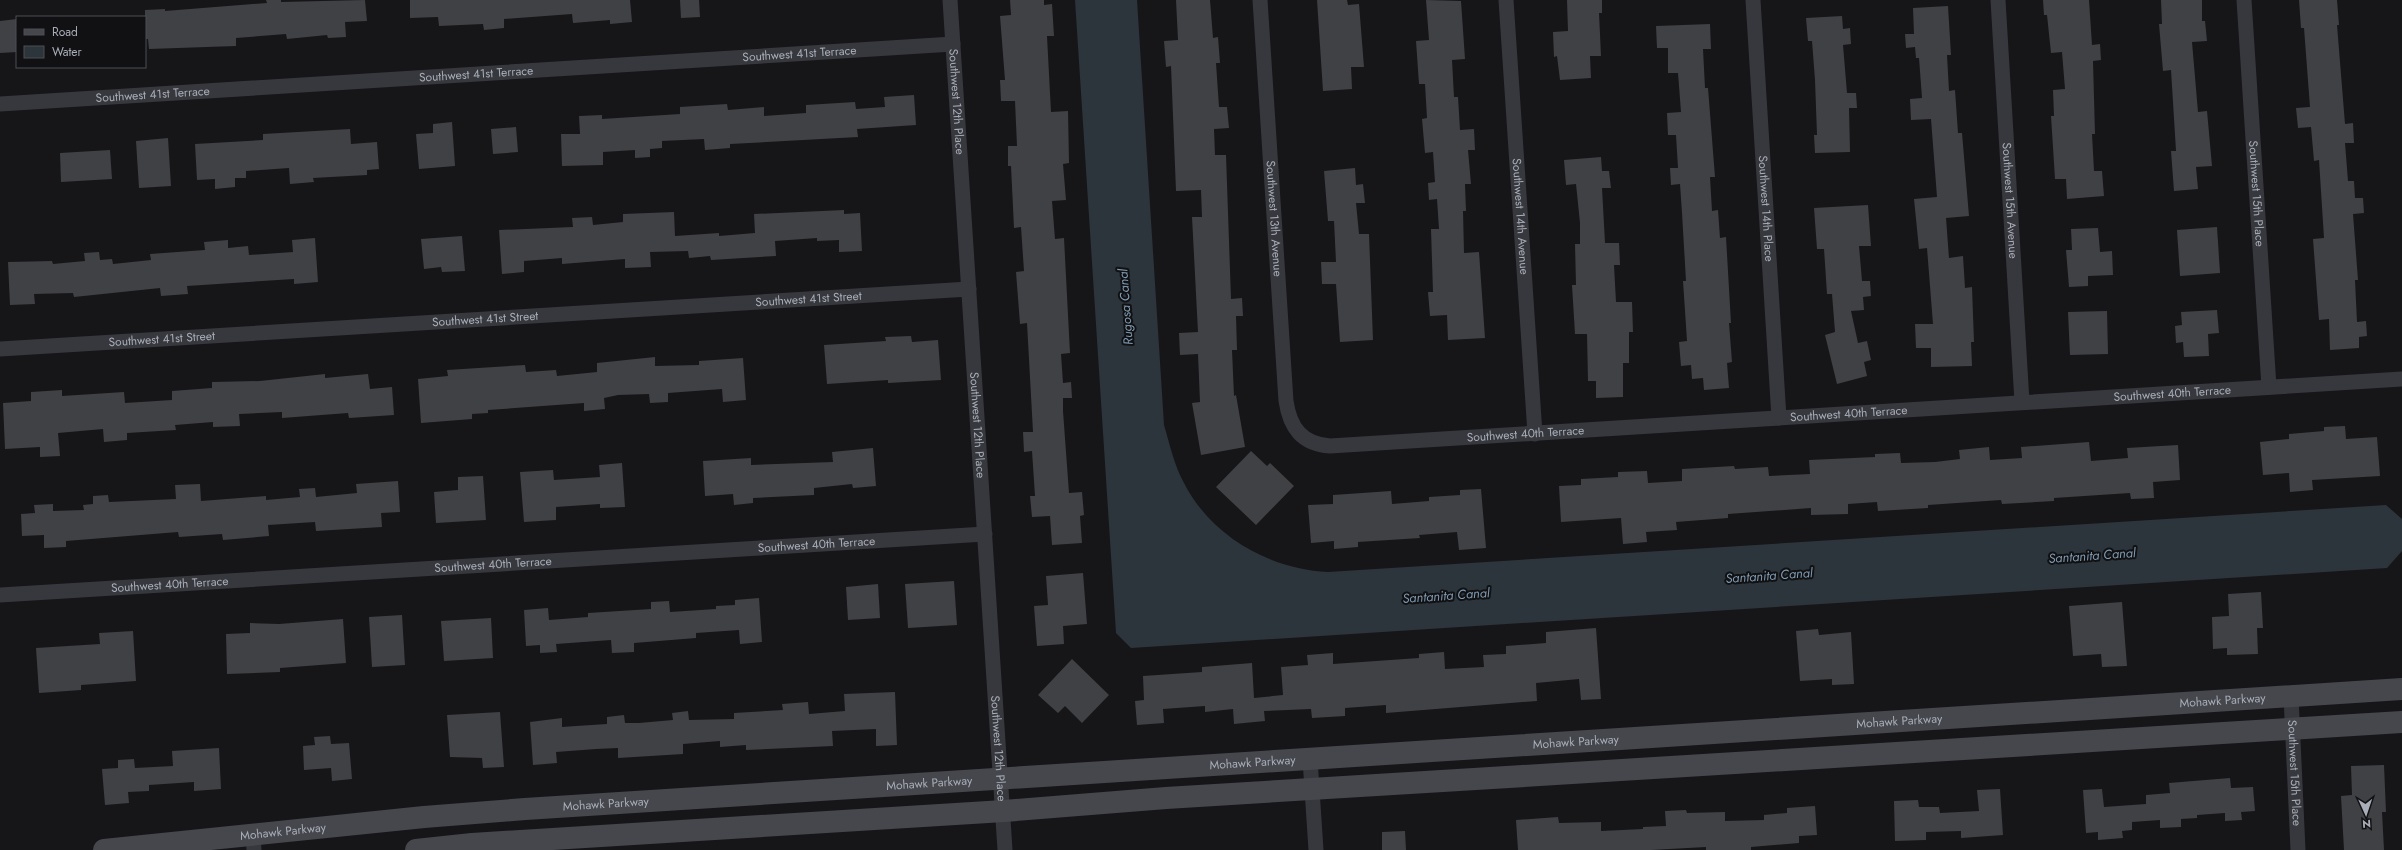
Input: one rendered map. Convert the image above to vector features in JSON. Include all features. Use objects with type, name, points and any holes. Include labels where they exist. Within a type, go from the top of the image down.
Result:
[{"type":"street","name":"Southwest 12th Place","points":[[950,0],[1006,850]]},
{"type":"street","name":"Southwest 13th Avenue","points":[[1260,0],[1286,401],[1290,418],[1298,434]]},
{"type":"street","name":"Southwest 14th Avenue","points":[[1506,0],[1535,434]]},
{"type":"street","name":"Southwest 14th Place","points":[[1753,0],[1779,418]]},
{"type":"street","name":"Southwest 15th Avenue","points":[[1998,0],[2022,402]]},
{"type":"street","name":"Southwest 15th Place","points":[[2244,0],[2269,387]]},
{"type":"street","name":"Southwest 41st Terrace","points":[[0,104],[953,44]]},
{"type":"street","name":"Southwest 41st Street","points":[[0,349],[969,289]]},
{"type":"street","name":"Southwest 40th Terrace","points":[[1298,434],[1312,443],[1330,446],[2402,379]]},
{"type":"street","name":"Southwest 40th Terrace","points":[[0,595],[985,534]]},
{"type":"street","name":"Mohawk Parkway","points":[[104,850],[253,843],[424,817],[526,809],[2402,689]]},
{"type":"street","name":"Southwest 15th Place","points":[[2291,696],[2298,850]]},
{"type":"street","points":[[416,850],[472,844],[1004,811],[1166,798],[1312,791],[2402,722]]},
{"type":"street","points":[[1310,759],[1316,850]]},
{"type":"water","points":[[1075,0],[1137,0],[1164,425],[1172,455],[1184,483],[1196,502],[1210,519],[1226,534],[1244,546],[1264,556],[1284,564],[1328,572],[2386,505],[2402,519],[2402,551],[2387,568],[1131,648],[1116,633]]},
{"type":"building","points":[[266,0],[281,0],[281,2],[365,0],[367,21],[345,22],[346,37],[328,38],[327,35],[287,39],[286,34],[236,38],[236,46],[149,49],[148,39],[146,39],[145,10],[165,9],[165,11],[267,3]]},
{"type":"building","points":[[410,0],[630,0],[632,22],[610,24],[610,20],[573,23],[572,14],[504,19],[504,28],[484,30],[483,24],[439,26],[438,17],[410,18]]},
{"type":"building","points":[[680,0],[699,0],[700,17],[681,18]]},
{"type":"building","points":[[1010,0],[1044,0],[1044,5],[1052,4],[1054,36],[1047,36],[1051,112],[1068,111],[1069,163],[1063,164],[1066,200],[1052,201],[1055,239],[1064,238],[1070,353],[1061,354],[1063,383],[1071,382],[1072,398],[1063,398],[1063,411],[1069,493],[1082,492],[1084,515],[1080,516],[1082,543],[1052,545],[1050,516],[1032,517],[1030,496],[1035,496],[1032,451],[1024,452],[1023,432],[1033,432],[1027,323],[1020,324],[1016,272],[1024,271],[1021,227],[1014,228],[1011,166],[1008,166],[1008,146],[1017,146],[1015,101],[1001,101],[1000,80],[1005,80],[1000,16],[1011,15]]},
{"type":"building","points":[[1176,0],[1210,0],[1213,38],[1218,37],[1220,63],[1216,63],[1219,107],[1227,107],[1229,128],[1214,129],[1215,155],[1226,155],[1231,299],[1242,298],[1243,316],[1236,316],[1237,350],[1232,350],[1234,396],[1236,395],[1245,447],[1201,455],[1192,403],[1200,402],[1198,354],[1180,355],[1179,333],[1198,332],[1192,217],[1202,217],[1201,190],[1176,191],[1171,66],[1166,67],[1164,41],[1178,40]]},
{"type":"building","points":[[1317,0],[1347,0],[1348,5],[1359,4],[1364,67],[1351,67],[1352,89],[1323,91]]},
{"type":"building","points":[[1426,0],[1461,1],[1465,59],[1452,60],[1454,97],[1458,97],[1460,130],[1474,129],[1475,150],[1468,150],[1471,184],[1465,184],[1466,211],[1463,211],[1464,253],[1479,252],[1485,338],[1448,340],[1447,315],[1430,316],[1428,292],[1433,292],[1431,229],[1439,229],[1437,199],[1429,200],[1428,183],[1435,182],[1433,152],[1425,153],[1422,119],[1427,118],[1425,84],[1419,84],[1416,41],[1429,40]]},
{"type":"building","points":[[1567,0],[1602,0],[1602,13],[1599,13],[1601,56],[1590,56],[1591,78],[1560,80],[1557,56],[1554,57],[1553,32],[1568,31]]},
{"type":"building","points":[[2043,0],[2089,0],[2092,45],[2100,44],[2101,60],[2093,61],[2095,134],[2092,134],[2094,171],[2102,171],[2104,196],[2067,199],[2066,179],[2055,179],[2051,116],[2054,116],[2053,90],[2065,89],[2062,52],[2051,53],[2047,15],[2044,15]]},
{"type":"building","points":[[2161,0],[2202,0],[2202,21],[2205,21],[2207,41],[2192,42],[2198,112],[2207,111],[2212,166],[2196,167],[2198,189],[2174,191],[2171,151],[2176,151],[2171,70],[2163,71],[2159,24],[2162,24]]},
{"type":"building","points":[[2299,0],[2337,0],[2339,25],[2337,25],[2345,124],[2353,123],[2354,143],[2345,143],[2348,181],[2354,181],[2355,198],[2363,198],[2364,213],[2353,214],[2358,280],[2355,280],[2357,322],[2366,321],[2367,336],[2359,337],[2359,348],[2330,350],[2329,319],[2319,320],[2313,239],[2324,238],[2319,160],[2314,161],[2311,127],[2298,128],[2296,108],[2310,107],[2304,28],[2301,28]]},
{"type":"building","points":[[1948,6],[1951,55],[1947,55],[1949,91],[1955,90],[1958,133],[1962,133],[1969,216],[1946,218],[1949,258],[1963,256],[1965,288],[1972,287],[1974,342],[1971,342],[1972,366],[1931,367],[1931,348],[1916,348],[1915,324],[1933,324],[1927,248],[1919,249],[1914,199],[1937,197],[1931,119],[1911,120],[1910,99],[1922,98],[1919,58],[1916,58],[1915,47],[1906,48],[1905,34],[1914,34],[1913,8]]},
{"type":"building","points":[[1842,16],[1843,29],[1850,28],[1851,44],[1843,45],[1847,93],[1856,93],[1857,108],[1849,108],[1850,152],[1815,153],[1814,135],[1817,135],[1815,80],[1812,41],[1808,41],[1806,18]]},
{"type":"building","points":[[16,19],[16,52],[0,53],[0,21]]},
{"type":"building","points":[[1710,24],[1711,49],[1703,49],[1705,88],[1708,88],[1715,177],[1710,177],[1712,211],[1718,210],[1720,238],[1726,237],[1732,362],[1727,363],[1729,388],[1704,390],[1703,378],[1692,379],[1691,365],[1681,366],[1679,342],[1687,341],[1683,281],[1686,281],[1680,184],[1671,185],[1670,168],[1678,168],[1676,135],[1668,135],[1667,113],[1681,112],[1678,73],[1668,73],[1668,48],[1657,48],[1656,26]]},
{"type":"building","points":[[914,95],[916,125],[857,129],[858,137],[730,144],[730,148],[705,150],[704,139],[662,141],[662,148],[650,149],[650,157],[635,158],[635,150],[603,152],[603,165],[562,166],[561,134],[580,134],[579,116],[602,115],[602,119],[680,114],[680,107],[727,104],[728,110],[764,107],[764,116],[806,113],[806,105],[855,102],[856,109],[885,107],[884,97]]},
{"type":"building","points":[[452,122],[455,166],[419,169],[416,134],[433,133],[433,124]]},
{"type":"building","points":[[516,127],[518,152],[493,154],[491,129]]},
{"type":"building","points":[[350,129],[351,144],[377,142],[379,169],[367,170],[367,175],[313,178],[314,182],[290,184],[289,168],[246,171],[246,178],[235,178],[235,187],[215,189],[215,179],[197,180],[195,144],[263,140],[263,134]]},
{"type":"building","points":[[168,138],[171,186],[139,188],[136,141]]},
{"type":"building","points":[[110,150],[112,179],[61,182],[60,153]]},
{"type":"building","points":[[1601,157],[1602,171],[1609,171],[1611,188],[1602,188],[1605,243],[1619,243],[1620,265],[1614,265],[1616,302],[1632,302],[1633,332],[1629,332],[1629,363],[1623,363],[1623,397],[1596,398],[1596,381],[1588,381],[1587,334],[1575,334],[1572,285],[1576,285],[1575,244],[1580,244],[1580,223],[1576,184],[1566,185],[1564,160]]},
{"type":"building","points":[[1355,168],[1356,185],[1363,184],[1365,203],[1356,203],[1359,234],[1369,234],[1373,340],[1340,342],[1336,284],[1322,284],[1321,262],[1336,262],[1334,221],[1328,221],[1324,171]]},
{"type":"building","points":[[1868,205],[1871,246],[1859,246],[1862,281],[1870,281],[1871,296],[1863,297],[1864,310],[1851,311],[1858,343],[1867,341],[1871,360],[1864,362],[1867,376],[1837,384],[1825,335],[1835,332],[1832,294],[1827,294],[1824,249],[1817,249],[1814,208]]},
{"type":"building","points":[[844,210],[844,214],[860,213],[862,251],[839,252],[839,240],[817,241],[817,238],[775,241],[776,256],[711,260],[710,256],[689,258],[688,251],[650,252],[651,267],[625,268],[625,259],[562,264],[562,258],[524,261],[524,272],[502,274],[499,230],[573,227],[572,218],[592,217],[593,225],[623,222],[623,214],[674,212],[675,236],[719,233],[719,236],[755,233],[754,214]]},
{"type":"building","points":[[2217,227],[2220,273],[2180,276],[2177,230]]},
{"type":"building","points":[[2098,228],[2100,252],[2112,251],[2113,275],[2088,276],[2088,286],[2069,287],[2066,250],[2072,250],[2071,229]]},
{"type":"building","points":[[462,236],[465,271],[442,272],[441,267],[424,269],[421,239]]},
{"type":"building","points":[[315,238],[318,282],[294,284],[294,279],[187,286],[188,294],[161,296],[160,288],[74,297],[73,293],[34,294],[35,304],[10,305],[8,262],[52,261],[53,264],[85,261],[84,253],[99,252],[100,260],[112,259],[113,264],[151,260],[150,254],[205,250],[204,242],[228,240],[228,248],[248,246],[249,255],[293,252],[292,240]]},
{"type":"building","points":[[2217,310],[2219,333],[2208,334],[2209,356],[2184,357],[2183,342],[2176,343],[2175,326],[2182,325],[2181,312]]},
{"type":"building","points":[[2107,311],[2108,354],[2070,355],[2068,312]]},
{"type":"building","points":[[911,336],[912,342],[938,340],[941,380],[888,383],[888,380],[827,384],[824,345],[886,341],[885,337]]},
{"type":"building","points":[[655,357],[655,366],[699,365],[699,361],[743,358],[746,400],[723,402],[722,389],[668,393],[668,402],[650,403],[649,394],[618,395],[604,398],[605,409],[584,411],[584,403],[488,410],[488,413],[472,414],[472,419],[421,423],[418,379],[448,376],[447,370],[525,365],[526,372],[556,370],[557,376],[597,372],[597,363]]},
{"type":"building","points":[[325,374],[325,378],[368,374],[370,389],[392,387],[394,415],[349,418],[348,413],[282,418],[282,412],[239,414],[240,426],[213,427],[213,422],[175,425],[176,430],[127,433],[127,440],[104,442],[103,429],[58,433],[60,456],[40,457],[40,447],[5,449],[3,403],[31,401],[31,392],[62,390],[62,396],[124,392],[125,403],[172,400],[172,391],[212,388],[212,382],[260,381]]},
{"type":"building","points":[[2345,426],[2346,439],[2377,437],[2380,476],[2312,480],[2313,490],[2290,492],[2289,473],[2263,475],[2260,442],[2289,439],[2289,434],[2324,431],[2324,427]]},
{"type":"building","points":[[2089,442],[2091,461],[2128,458],[2127,448],[2178,445],[2180,480],[2153,482],[2154,498],[2131,499],[2130,493],[2054,498],[2054,501],[2002,504],[2001,500],[1928,505],[1928,508],[1878,511],[1877,502],[1848,504],[1848,514],[1811,515],[1811,508],[1728,514],[1728,518],[1676,522],[1677,530],[1646,532],[1647,542],[1623,544],[1621,518],[1561,522],[1559,486],[1581,485],[1581,479],[1618,477],[1618,472],[1647,471],[1648,483],[1682,481],[1682,469],[1734,466],[1735,469],[1768,467],[1769,476],[1810,474],[1809,460],[1875,457],[1875,454],[1900,453],[1901,463],[1935,462],[1960,459],[1959,450],[1989,447],[1990,460],[2022,458],[2021,447]]},
{"type":"building","points":[[873,448],[876,486],[853,488],[852,484],[814,488],[814,495],[753,498],[753,503],[734,505],[733,494],[705,496],[703,461],[751,458],[751,465],[833,462],[832,452]]},
{"type":"building","points":[[1251,451],[1267,466],[1270,463],[1294,486],[1256,525],[1216,487]]},
{"type":"building","points":[[622,463],[625,507],[600,508],[600,504],[556,507],[556,520],[524,522],[520,472],[553,470],[554,480],[600,477],[599,465]]},
{"type":"building","points":[[483,476],[486,520],[436,523],[434,492],[458,490],[458,477]]},
{"type":"building","points":[[398,481],[400,512],[381,513],[382,527],[316,531],[315,522],[268,525],[269,536],[223,540],[222,534],[179,537],[178,532],[66,541],[66,547],[44,548],[44,535],[22,536],[21,514],[35,513],[34,505],[53,504],[53,511],[84,510],[83,505],[93,504],[93,496],[108,495],[109,502],[176,499],[175,485],[200,484],[201,501],[266,496],[266,500],[300,497],[299,489],[315,488],[316,497],[357,493],[356,484]]},
{"type":"building","points":[[1481,489],[1486,548],[1459,550],[1457,532],[1419,535],[1420,538],[1358,542],[1358,547],[1334,549],[1334,541],[1311,543],[1308,505],[1333,504],[1333,495],[1391,491],[1392,504],[1429,501],[1429,497],[1460,495],[1460,490]]},
{"type":"building","points":[[1083,573],[1087,624],[1063,626],[1064,644],[1037,646],[1034,606],[1048,605],[1046,576]]},
{"type":"building","points":[[954,581],[957,625],[908,628],[905,584]]},
{"type":"building","points":[[878,584],[880,618],[848,620],[846,587]]},
{"type":"building","points":[[2261,592],[2263,628],[2257,628],[2258,654],[2227,655],[2227,648],[2213,649],[2212,617],[2229,616],[2228,594]]},
{"type":"building","points":[[759,598],[762,642],[740,644],[739,630],[696,633],[696,638],[634,643],[634,652],[612,653],[611,640],[556,644],[557,652],[540,653],[540,645],[526,646],[524,610],[548,608],[549,620],[588,617],[588,613],[651,609],[651,602],[669,601],[670,612],[716,609],[716,606],[735,605],[735,600]]},
{"type":"building","points":[[2122,602],[2127,666],[2102,667],[2101,654],[2073,656],[2069,606]]},
{"type":"building","points":[[402,615],[405,665],[372,667],[369,617]]},
{"type":"building","points":[[491,618],[493,658],[444,661],[441,621]]},
{"type":"building","points":[[343,619],[346,663],[280,668],[280,672],[227,674],[226,634],[250,633],[250,623],[279,624]]},
{"type":"building","points":[[1596,628],[1601,699],[1581,700],[1579,679],[1536,683],[1537,701],[1386,713],[1386,705],[1345,708],[1345,716],[1312,718],[1311,709],[1264,711],[1265,721],[1234,724],[1233,709],[1205,712],[1205,706],[1163,709],[1164,723],[1137,725],[1135,701],[1144,700],[1143,676],[1202,672],[1202,667],[1252,663],[1254,698],[1283,695],[1281,667],[1308,665],[1307,655],[1333,653],[1333,664],[1419,658],[1419,654],[1444,652],[1445,669],[1484,667],[1483,655],[1506,654],[1506,646],[1546,643],[1546,632]]},
{"type":"building","points":[[1818,629],[1819,635],[1851,632],[1854,684],[1832,685],[1832,679],[1800,681],[1796,631]]},
{"type":"building","points":[[133,631],[136,681],[81,685],[81,690],[39,693],[36,648],[100,644],[99,633]]},
{"type":"building","points":[[1072,659],[1109,695],[1082,723],[1065,706],[1058,713],[1038,695]]},
{"type":"building","points":[[895,692],[897,745],[876,746],[876,729],[832,731],[833,746],[746,750],[746,745],[720,747],[720,741],[683,744],[683,754],[618,758],[618,748],[556,752],[557,763],[533,765],[530,722],[562,718],[562,727],[607,724],[607,717],[624,715],[625,723],[639,723],[673,720],[672,713],[688,711],[689,720],[734,719],[734,713],[783,710],[782,704],[808,702],[809,714],[845,711],[844,694]]},
{"type":"building","points":[[500,712],[504,767],[483,768],[482,758],[450,757],[447,715]]},
{"type":"building","points":[[330,736],[331,744],[349,743],[352,779],[332,781],[331,768],[304,770],[303,746],[315,745],[314,737]]},
{"type":"building","points":[[219,748],[221,789],[194,791],[194,782],[149,785],[149,791],[128,792],[129,803],[105,805],[102,769],[118,768],[118,760],[134,759],[135,768],[173,766],[172,751]]},
{"type":"building","points":[[2384,765],[2386,812],[2382,812],[2384,850],[2344,850],[2341,796],[2352,795],[2351,766]]},
{"type":"building","points":[[2230,778],[2231,788],[2253,787],[2255,811],[2241,812],[2242,820],[2225,821],[2225,813],[2197,815],[2197,818],[2181,819],[2181,827],[2160,828],[2160,820],[2132,822],[2132,830],[2122,831],[2123,838],[2098,840],[2098,832],[2086,833],[2083,790],[2102,789],[2104,807],[2146,804],[2146,795],[2170,793],[2169,783]]},
{"type":"building","points":[[2000,789],[2003,835],[1961,838],[1961,831],[1926,832],[1926,840],[1895,841],[1894,801],[1918,800],[1919,807],[1939,807],[1940,813],[1979,811],[1977,790]]},
{"type":"building","points":[[1815,806],[1817,835],[1799,836],[1799,843],[1751,847],[1751,850],[1706,850],[1706,847],[1651,850],[1518,850],[1516,820],[1558,817],[1559,823],[1601,822],[1601,831],[1643,829],[1643,827],[1666,826],[1665,811],[1686,810],[1687,813],[1725,812],[1725,821],[1764,820],[1764,815],[1787,813],[1787,808]]},
{"type":"building","points":[[1405,831],[1406,850],[1382,850],[1382,832]]},
{"type":"water label","name":"Rugosa Canal","points":[[1125,307]]},
{"type":"water label","name":"Santanita Canal","points":[[2092,555]]},
{"type":"water label","name":"Santanita Canal","points":[[1769,575]]},
{"type":"water label","name":"Santanita Canal","points":[[1446,595]]}]
